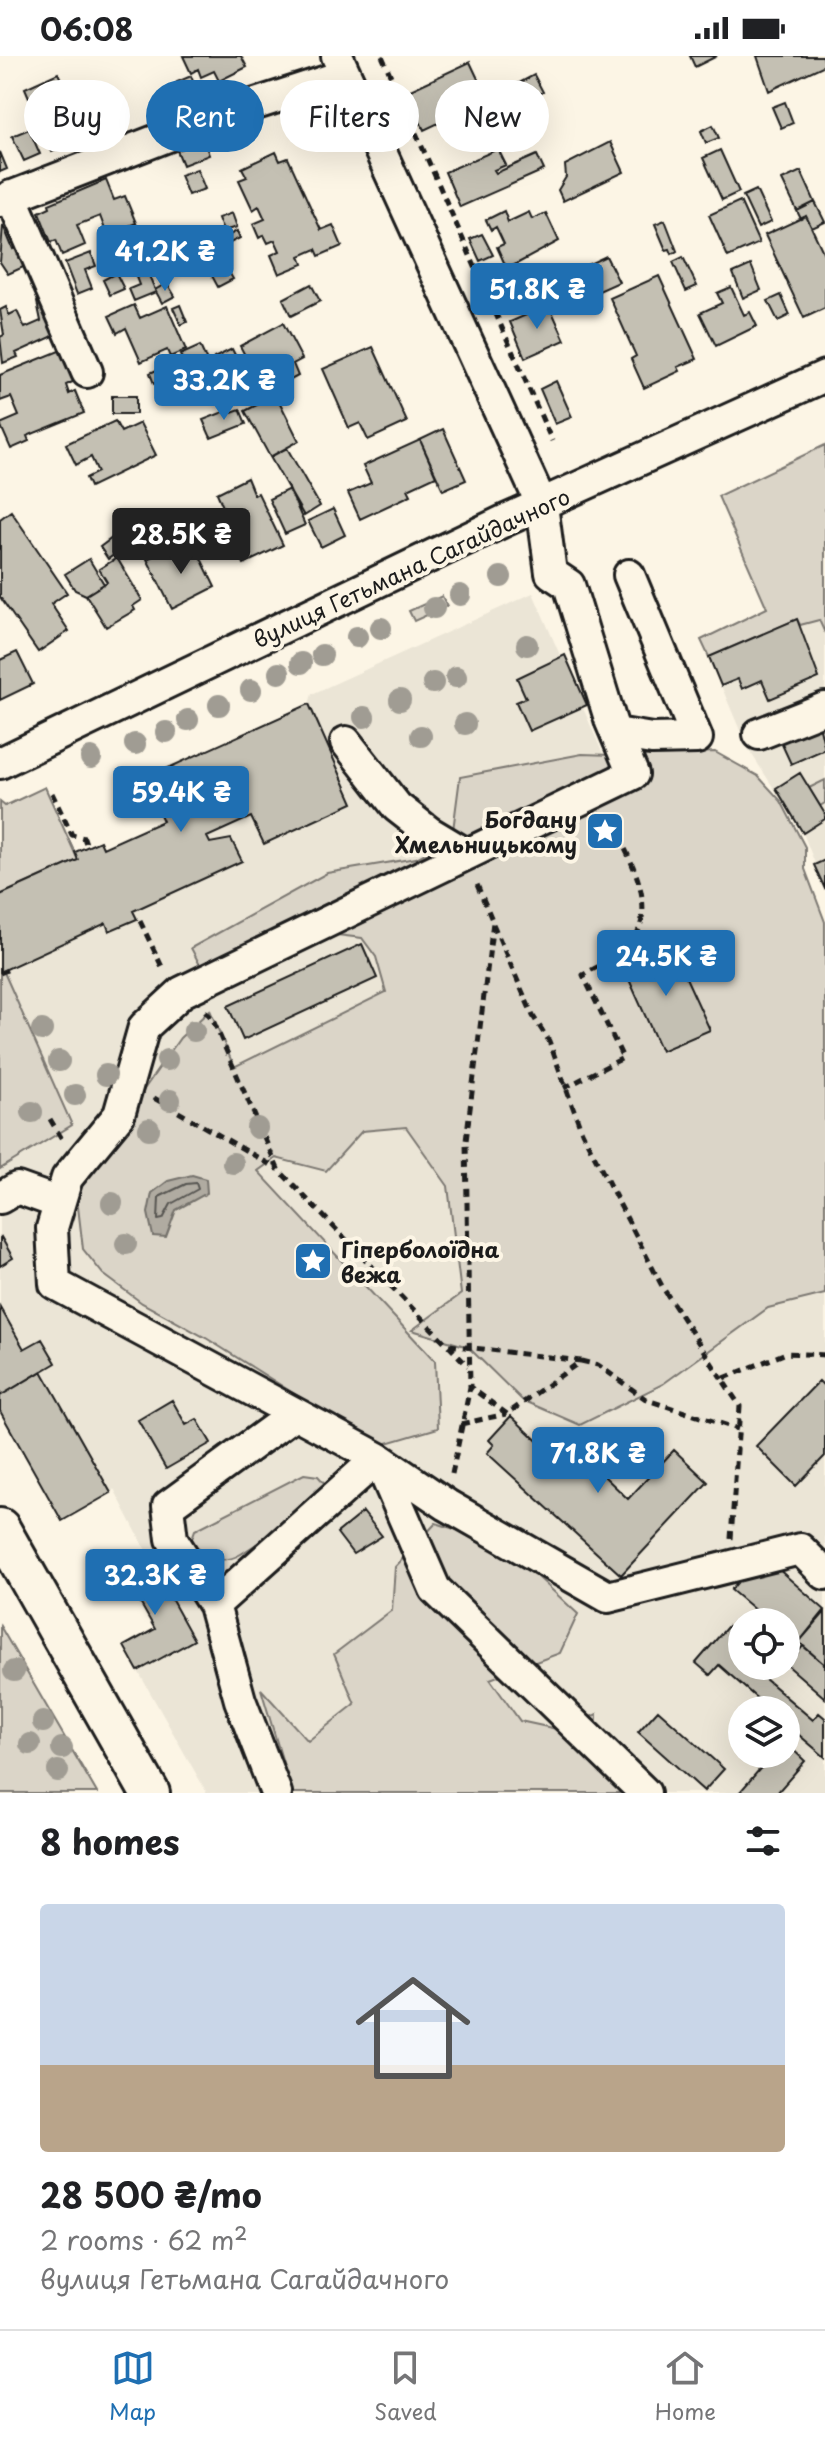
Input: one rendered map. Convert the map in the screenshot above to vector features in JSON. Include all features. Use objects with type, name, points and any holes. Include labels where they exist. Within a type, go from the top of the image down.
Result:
[{"type":"main road","points":[[0,1528],[150,1793]]},
{"type":"street","points":[[87,372],[5,198],[222,115],[341,65],[542,505],[551,573],[569,585],[616,733],[633,774],[464,853],[182,992],[144,1027],[119,1115],[67,1178],[52,1228],[55,1284],[378,1458],[447,1505],[608,1597],[800,1549],[825,1574]]},
{"type":"street","name":"вулиця Гетьмана Сагайдачного","points":[[0,763],[542,505],[825,376]]},
{"type":"street","points":[[616,733],[652,739],[697,738],[629,575]]},
{"type":"street","points":[[759,734],[825,708]]},
{"type":"street","points":[[346,742],[397,807],[429,832],[464,853]]},
{"type":"street","points":[[0,1198],[17,1188],[59,1203]]},
{"type":"street","points":[[276,1793],[240,1700],[214,1605],[172,1539],[168,1506],[294,1414]]},
{"type":"street","points":[[214,1605],[378,1458]]},
{"type":"street","points":[[378,1458],[435,1589],[645,1793]]},
{"type":"path","points":[[382,56],[552,441]]},
{"type":"path","points":[[52,793],[72,835],[84,838],[87,846]]},
{"type":"path","points":[[564,1088],[623,1058],[583,975],[627,948],[643,916],[637,873],[595,793]]},
{"type":"path","points":[[464,853],[527,1003],[549,1041],[578,1125],[647,1259],[740,1406],[729,1567]]},
{"type":"path","points":[[140,921],[166,977],[212,1018],[278,1169]]},
{"type":"path","points":[[447,1505],[470,1387],[468,1366],[472,1346],[466,1141],[493,922]]},
{"type":"path","points":[[0,973],[7,970]]},
{"type":"path","points":[[128,1083],[278,1169],[468,1366]]},
{"type":"path","points":[[449,1345],[598,1365],[647,1400],[738,1429]]},
{"type":"path","points":[[722,1379],[789,1352],[825,1355]]},
{"type":"path","points":[[461,1424],[507,1414],[581,1361]]},
{"type":"path","points":[[470,1387],[507,1414]]},
{"type":"shaded area","points":[[825,445],[825,633],[819,620],[800,625],[797,619],[709,657],[701,640],[767,608],[718,496]]},
{"type":"shaded area","points":[[533,593],[603,754],[715,752],[758,776],[781,801],[805,847],[805,869],[825,922],[825,1793],[207,1793],[138,1671],[193,1641],[114,1489],[111,1493],[42,1371],[56,1363],[43,1339],[24,1349],[0,1307],[0,1266],[13,1258],[0,1238],[0,1169],[72,1124],[3,970],[106,923],[109,931],[136,919],[133,911],[242,861],[231,839],[210,843],[207,837],[251,817],[264,844],[353,803],[309,704],[312,694]]},
{"type":"shaded area","points":[[442,596],[447,606],[414,621],[409,611]]},
{"type":"shaded area","points":[[825,607],[825,889],[803,833],[747,747],[709,657]]},
{"type":"shaded area","points":[[715,752],[758,776],[781,801],[805,847],[805,869],[825,922],[825,1294],[768,1308],[663,1384],[580,1425],[522,1400],[468,1347],[412,1330],[461,1294],[448,1186],[406,1127],[362,1131],[326,1171],[276,1158],[258,1171],[435,1361],[438,1428],[377,1446],[206,1338],[142,1303],[103,1274],[83,1249],[77,1198],[86,1172],[180,1038],[210,1010],[234,1067],[386,992],[376,957],[362,938],[304,931],[202,969],[191,948],[327,873],[416,858],[452,838],[460,777],[582,754],[642,756]]},
{"type":"shaded area","points":[[825,780],[825,803],[820,806],[809,788]]},
{"type":"shaded area","points":[[45,787],[78,860],[0,895],[0,802],[5,806]]},
{"type":"shaded area","points":[[3,970],[72,1125],[0,1169],[0,972]]},
{"type":"shaded area","points":[[304,1474],[318,1476],[327,1486],[317,1505],[241,1554],[228,1559],[214,1559],[200,1555],[189,1547],[195,1530]]},
{"type":"shaded area","points":[[436,1523],[479,1537],[538,1577],[578,1614],[560,1653],[490,1679],[520,1721],[561,1730],[597,1714],[596,1765],[622,1793],[292,1793],[261,1689],[308,1741],[355,1704],[334,1654],[392,1610],[395,1567]]},
{"type":"shaded area","points":[[0,1626],[97,1793],[0,1793]]},
{"type":"water","points":[[192,1175],[206,1179],[207,1193],[176,1210],[166,1237],[153,1236],[148,1213],[152,1193],[168,1181]]},
{"type":"building","points":[[183,56],[241,56],[247,67],[221,80],[214,71],[201,77],[198,69],[191,73]]},
{"type":"building","points":[[690,56],[717,56],[695,67]]},
{"type":"building","points":[[757,56],[823,56],[825,65],[769,91]]},
{"type":"building","points":[[470,62],[478,80],[435,80],[435,125],[424,130],[419,119],[419,86]]},
{"type":"building","points":[[58,73],[61,80],[43,80]]},
{"type":"building","points":[[785,102],[793,123],[781,128],[772,107]]},
{"type":"building","points":[[713,125],[719,138],[706,143],[701,131]]},
{"type":"building","points":[[24,131],[24,152],[40,154],[24,161],[12,136]]},
{"type":"building","points":[[610,142],[624,172],[563,201],[558,190],[566,177],[565,165]]},
{"type":"building","points":[[720,150],[739,192],[722,200],[703,158]]},
{"type":"building","points":[[0,152],[7,169],[0,172]]},
{"type":"building","points":[[178,152],[208,152],[209,155],[183,165]]},
{"type":"building","points":[[276,152],[280,161],[288,158],[321,230],[333,225],[342,246],[319,256],[316,249],[300,256],[303,264],[279,274],[271,255],[280,251],[275,240],[268,243],[264,235],[259,238],[253,224],[265,219],[259,206],[253,210],[239,180],[247,177],[242,168]]},
{"type":"building","points":[[491,152],[500,152],[506,165],[494,170],[496,173],[537,155],[544,170],[460,207],[445,172]]},
{"type":"building","points":[[197,169],[205,189],[188,195],[180,175]]},
{"type":"building","points":[[801,171],[815,202],[797,211],[782,180]]},
{"type":"building","points":[[106,180],[114,200],[125,196],[136,223],[107,235],[100,216],[77,225],[85,245],[62,255],[56,240],[51,242],[39,212],[50,207],[49,204]]},
{"type":"building","points":[[756,190],[771,222],[758,228],[743,196]]},
{"type":"building","points":[[740,201],[759,243],[728,257],[709,215]]},
{"type":"building","points":[[815,202],[825,222],[812,228],[806,216],[801,219],[797,211]]},
{"type":"building","points":[[504,211],[508,222],[529,212],[532,219],[546,213],[559,241],[507,269],[497,247],[504,244],[496,227],[491,230],[486,220]]},
{"type":"building","points":[[232,213],[237,227],[223,231],[218,218]]},
{"type":"building","points":[[806,216],[825,256],[825,308],[804,318],[765,235]]},
{"type":"building","points":[[665,220],[677,251],[672,254],[670,249],[666,250],[655,224]]},
{"type":"building","points":[[136,223],[153,271],[136,277],[119,235],[116,237],[114,232]]},
{"type":"building","points":[[3,225],[13,249],[22,244],[30,264],[8,274],[0,262]]},
{"type":"building","points":[[237,231],[240,238],[224,246],[220,240]]},
{"type":"building","points":[[482,234],[493,255],[480,261],[470,239]]},
{"type":"building","points":[[215,248],[233,279],[218,287],[205,263],[212,259],[208,251]]},
{"type":"building","points":[[91,253],[96,266],[85,270],[92,288],[77,294],[65,263]]},
{"type":"building","points":[[606,256],[619,282],[599,291],[587,265]]},
{"type":"building","points":[[683,257],[697,286],[686,291],[673,262]]},
{"type":"building","points":[[751,265],[761,290],[743,298],[733,273]]},
{"type":"building","points":[[116,273],[124,289],[110,295],[103,280]]},
{"type":"building","points":[[148,273],[156,292],[134,301],[129,289],[139,285],[136,277]]},
{"type":"building","points":[[659,276],[697,359],[644,388],[631,359],[636,356],[610,298]]},
{"type":"building","points":[[167,283],[175,296],[162,303],[155,290]]},
{"type":"building","points":[[311,284],[320,301],[291,316],[283,299]]},
{"type":"building","points":[[731,287],[744,315],[750,312],[757,326],[716,346],[700,313],[722,303],[717,293]]},
{"type":"building","points":[[781,295],[790,315],[778,321],[768,301]]},
{"type":"building","points":[[43,299],[58,334],[16,353],[18,357],[3,363],[0,337],[4,335],[0,310],[6,307],[9,315],[17,311],[25,328],[41,321],[37,302]]},
{"type":"building","points":[[134,305],[140,318],[167,306],[186,350],[170,357],[167,350],[141,362],[126,328],[117,333],[109,316]]},
{"type":"building","points":[[180,305],[187,322],[181,325],[173,308]]},
{"type":"building","points":[[549,305],[565,340],[525,358],[510,322]]},
{"type":"building","points":[[283,323],[302,359],[293,364],[298,376],[276,388],[270,376],[259,382],[240,346]]},
{"type":"building","points":[[200,346],[209,366],[189,375],[180,355]]},
{"type":"building","points":[[373,347],[407,422],[368,440],[360,423],[349,428],[323,369]]},
{"type":"building","points":[[64,349],[77,380],[66,385],[69,394],[75,391],[84,413],[27,436],[29,441],[11,449],[0,424],[19,416],[11,397],[0,401],[0,375]]},
{"type":"building","points":[[232,349],[241,367],[224,376],[214,358]]},
{"type":"building","points":[[182,358],[187,369],[169,377],[165,366]]},
{"type":"building","points":[[165,366],[169,377],[154,384],[150,373]]},
{"type":"building","points":[[556,381],[572,417],[555,424],[540,389]]},
{"type":"building","points":[[276,395],[299,441],[270,457],[245,411]]},
{"type":"building","points":[[112,396],[136,396],[136,414],[112,414]]},
{"type":"building","points":[[231,409],[232,412],[240,409],[246,424],[211,438],[203,420]]},
{"type":"building","points":[[115,421],[121,432],[140,423],[156,455],[90,487],[86,478],[98,472],[91,457],[76,465],[66,444]]},
{"type":"building","points":[[443,429],[466,480],[443,490],[420,440]]},
{"type":"building","points":[[420,440],[436,476],[408,489],[411,495],[360,519],[348,493],[371,483],[363,466]]},
{"type":"building","points":[[287,448],[320,506],[304,516],[270,457]]},
{"type":"building","points":[[247,478],[254,495],[258,493],[283,545],[244,564],[220,511],[224,509],[217,493]]},
{"type":"building","points":[[289,489],[305,525],[285,534],[269,499]]},
{"type":"building","points":[[333,509],[345,535],[321,547],[308,521]]},
{"type":"building","points":[[11,511],[67,593],[51,604],[69,631],[38,652],[0,597],[0,519]]},
{"type":"building","points":[[150,525],[159,540],[140,553],[131,538]]},
{"type":"building","points":[[116,535],[125,547],[108,559],[100,547]]},
{"type":"building","points":[[173,546],[178,557],[196,548],[215,587],[172,609],[147,559]]},
{"type":"building","points":[[117,558],[142,600],[133,606],[135,610],[106,627],[86,595],[107,582],[99,569]]},
{"type":"building","points":[[89,559],[104,584],[86,595],[75,590],[65,574]]},
{"type":"building","points":[[797,619],[819,678],[770,699],[762,680],[742,689],[738,679],[721,686],[709,657]]},
{"type":"building","points":[[17,652],[33,684],[0,700],[0,660]]},
{"type":"building","points":[[565,655],[587,705],[529,731],[516,702],[526,698],[517,678]]},
{"type":"building","points":[[309,704],[353,803],[264,844],[251,817],[207,837],[210,843],[231,839],[242,861],[133,911],[137,919],[109,931],[106,923],[0,972],[0,895],[78,860],[75,852],[100,841],[103,848],[163,821],[144,779]]},
{"type":"building","points":[[819,724],[825,749],[791,764],[780,740]]},
{"type":"building","points":[[800,773],[825,814],[825,819],[803,833],[776,788]]},
{"type":"building","points":[[825,860],[825,889],[814,865]]},
{"type":"building","points":[[362,944],[377,978],[243,1040],[228,1006]]},
{"type":"building","points":[[671,945],[710,1030],[661,1051],[623,966]]},
{"type":"building","points":[[0,1238],[13,1258],[0,1266]]},
{"type":"building","points":[[0,1307],[24,1349],[42,1339],[56,1363],[0,1396]]},
{"type":"building","points":[[42,1371],[111,1493],[62,1521],[0,1411],[0,1396]]},
{"type":"building","points":[[819,1381],[825,1387],[825,1456],[796,1486],[756,1446]]},
{"type":"building","points":[[172,1400],[186,1425],[197,1419],[211,1443],[166,1469],[138,1420]]},
{"type":"building","points":[[511,1416],[567,1469],[581,1454],[628,1499],[674,1450],[708,1482],[621,1575],[487,1453],[494,1445],[489,1440]]},
{"type":"building","points":[[363,1512],[382,1536],[353,1554],[337,1533]]},
{"type":"building","points":[[761,1554],[825,1610],[800,1641],[800,1608],[752,1608],[731,1590]]},
{"type":"building","points":[[148,1557],[194,1640],[138,1671],[124,1646],[155,1629],[122,1571]]},
{"type":"building","points":[[825,1612],[825,1665],[800,1641]]},
{"type":"building","points":[[728,1626],[728,1673],[719,1665],[710,1675],[696,1663]]},
{"type":"building","points":[[803,1646],[825,1665],[825,1698],[800,1676],[800,1650]]},
{"type":"building","points":[[736,1680],[766,1680],[785,1696],[754,1696]]},
{"type":"building","points":[[800,1709],[813,1720],[819,1713],[825,1718],[825,1757],[800,1736]]},
{"type":"building","points":[[658,1710],[724,1769],[704,1791],[638,1732]]},
{"type":"building","points":[[761,1768],[799,1768],[777,1793],[739,1793]]},
{"type":"place","name":"Богдану Хмельницькому","points":[[605,831]]},
{"type":"place","name":"Гіперболоїдна вежа","points":[[313,1261]]}]
